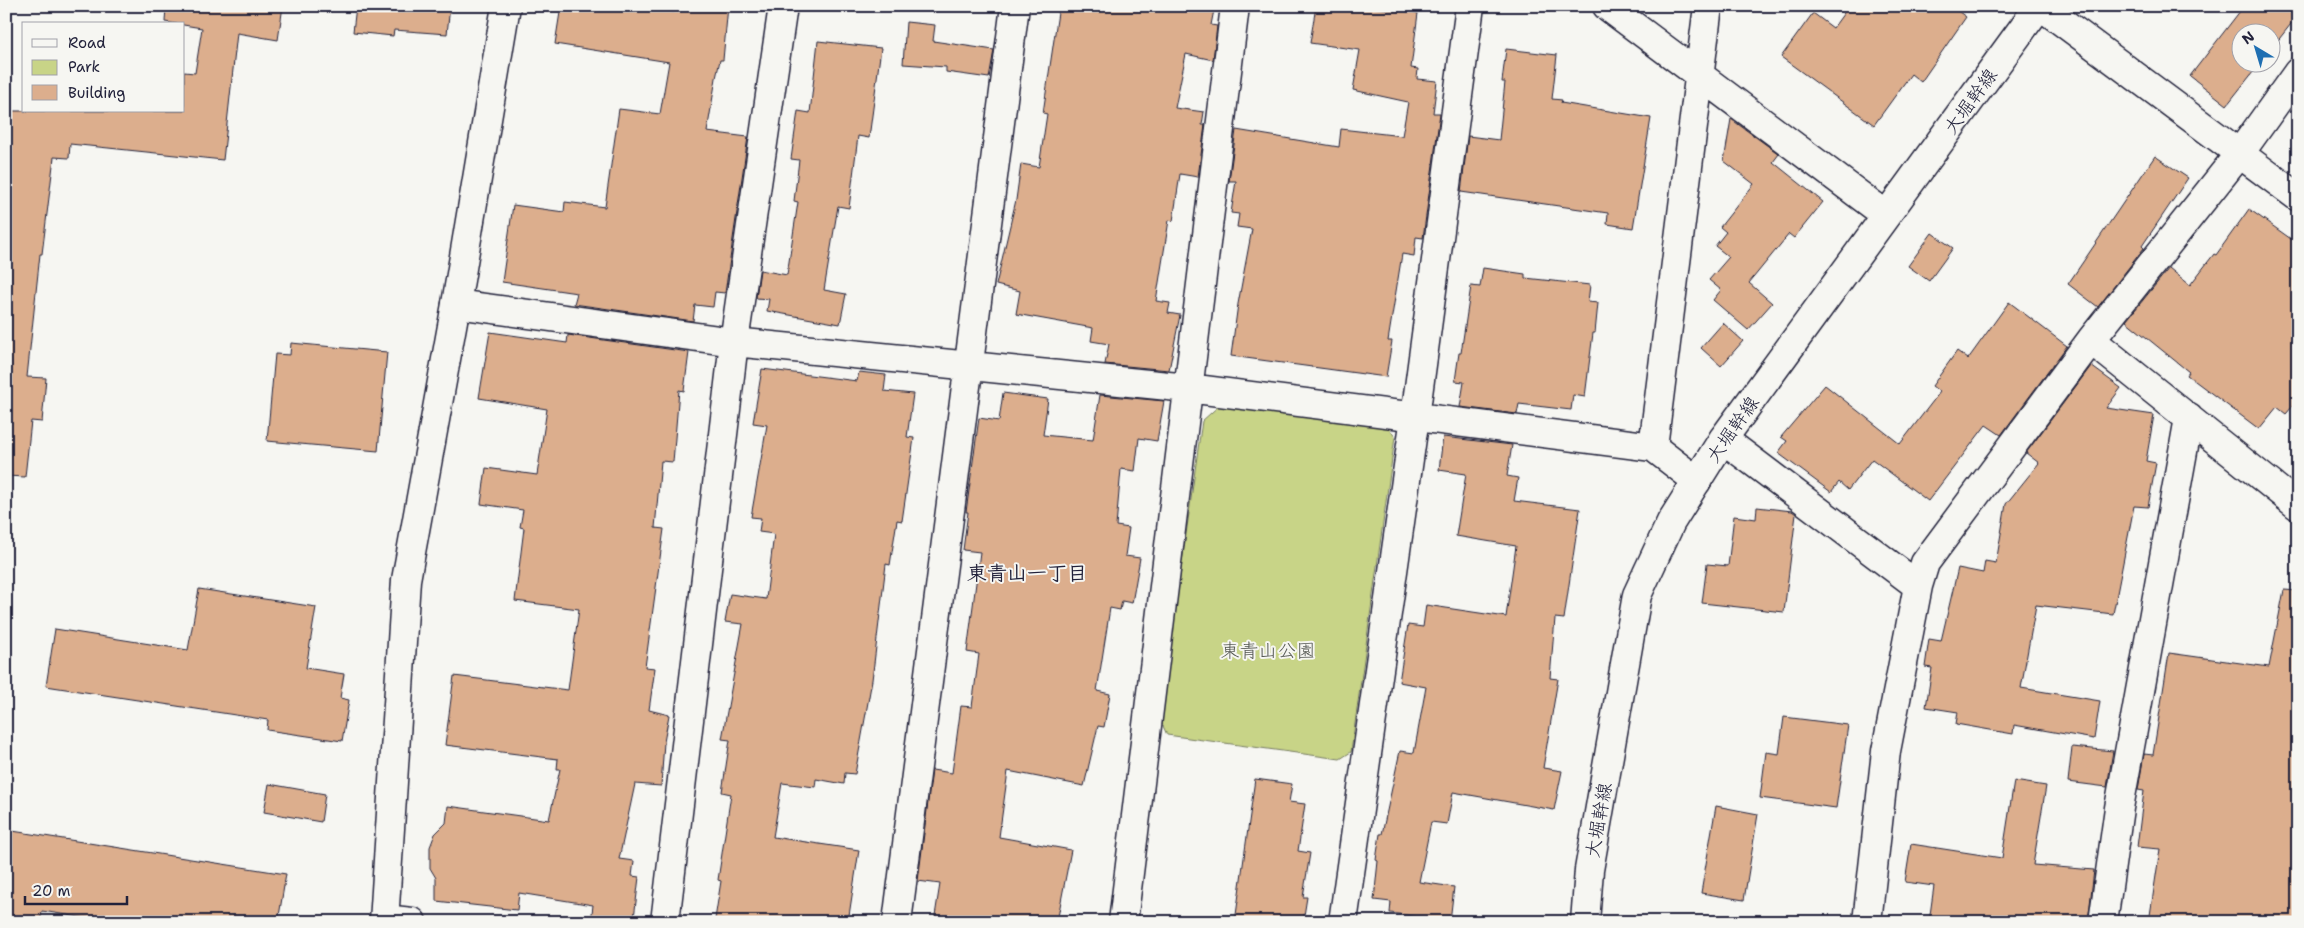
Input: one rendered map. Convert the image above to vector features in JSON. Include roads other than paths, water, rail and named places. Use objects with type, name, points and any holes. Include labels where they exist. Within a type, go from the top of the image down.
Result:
[{"type":"street","points":[[412,922],[384,920],[406,580],[456,304],[506,6]]},
{"type":"street","points":[[665,922],[734,342],[783,6]]},
{"type":"street","points":[[897,922],[967,366],[1015,6]]},
{"type":"street","points":[[1123,922],[1235,6]]},
{"type":"street","points":[[1343,922],[1415,417],[1470,6]]},
{"type":"street","points":[[1607,6],[1886,215]]},
{"type":"street","points":[[1653,447],[1698,74],[1708,6]]},
{"type":"street","points":[[2040,6],[2298,197]]},
{"type":"street","name":"大堀幹線","points":[[1585,922],[1589,870],[1637,596],[1671,522],[1723,439],[2040,6]]},
{"type":"street","points":[[1867,922],[1886,751],[1918,586],[1925,563],[2090,340],[2240,153],[2298,72]]},
{"type":"street","points":[[456,304],[734,342],[1188,388],[1653,447],[1697,481]]},
{"type":"street","points":[[2090,340],[2298,506]]},
{"type":"street","points":[[2103,922],[2119,808],[2189,418]]},
{"type":"street","points":[[1723,439],[1918,586]]},
{"type":"district","name":"東青山一丁目","points":[[1027,573]]},
{"type":"park label","name":"東青山公園","points":[[1268,650]]}]
